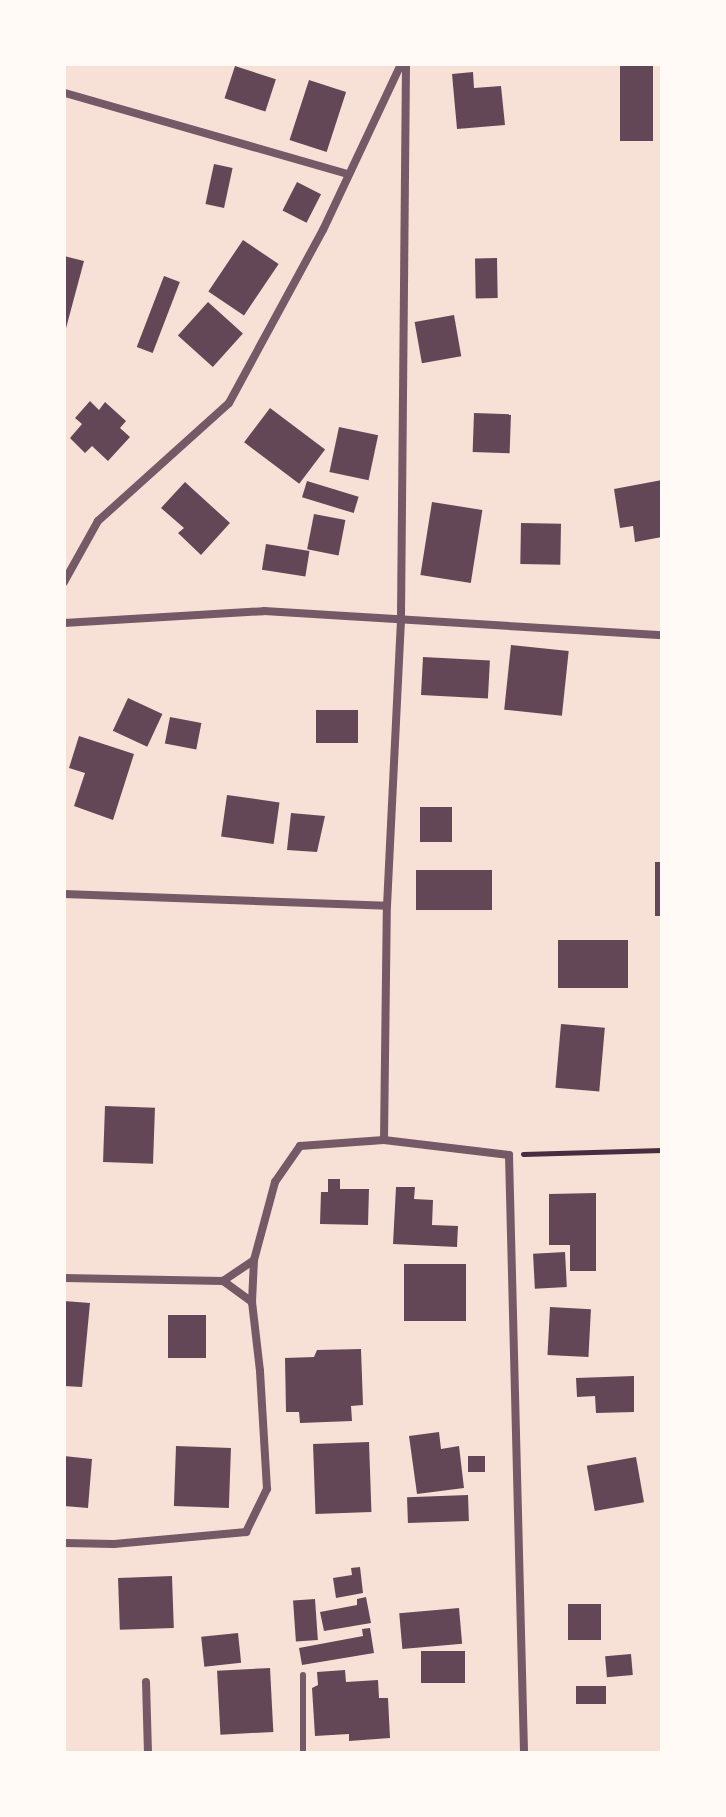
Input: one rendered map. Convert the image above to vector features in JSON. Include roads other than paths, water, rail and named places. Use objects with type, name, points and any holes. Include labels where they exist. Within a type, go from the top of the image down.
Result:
[{"type":"street","points":[[64,582],[98,521],[229,403],[323,230],[347,174],[403,64]]},
{"type":"street","points":[[384,1140],[387,906],[401,616],[403,64]]},
{"type":"street","points":[[65,93],[347,174]]},
{"type":"street","points":[[64,623],[264,611],[401,616],[662,635]]},
{"type":"street","points":[[64,894],[387,906]]},
{"type":"street","points":[[64,1543],[114,1544],[246,1532],[267,1489],[252,1302],[254,1260],[275,1182],[300,1146],[384,1140],[509,1155],[524,1753]]},
{"type":"street","points":[[223,1281],[254,1260]]},
{"type":"street","points":[[64,1278],[223,1281],[252,1302]]},
{"type":"street","points":[[146,1682],[148,1753]]},
{"type":"lane","points":[[303,1675],[303,1753]]}]
